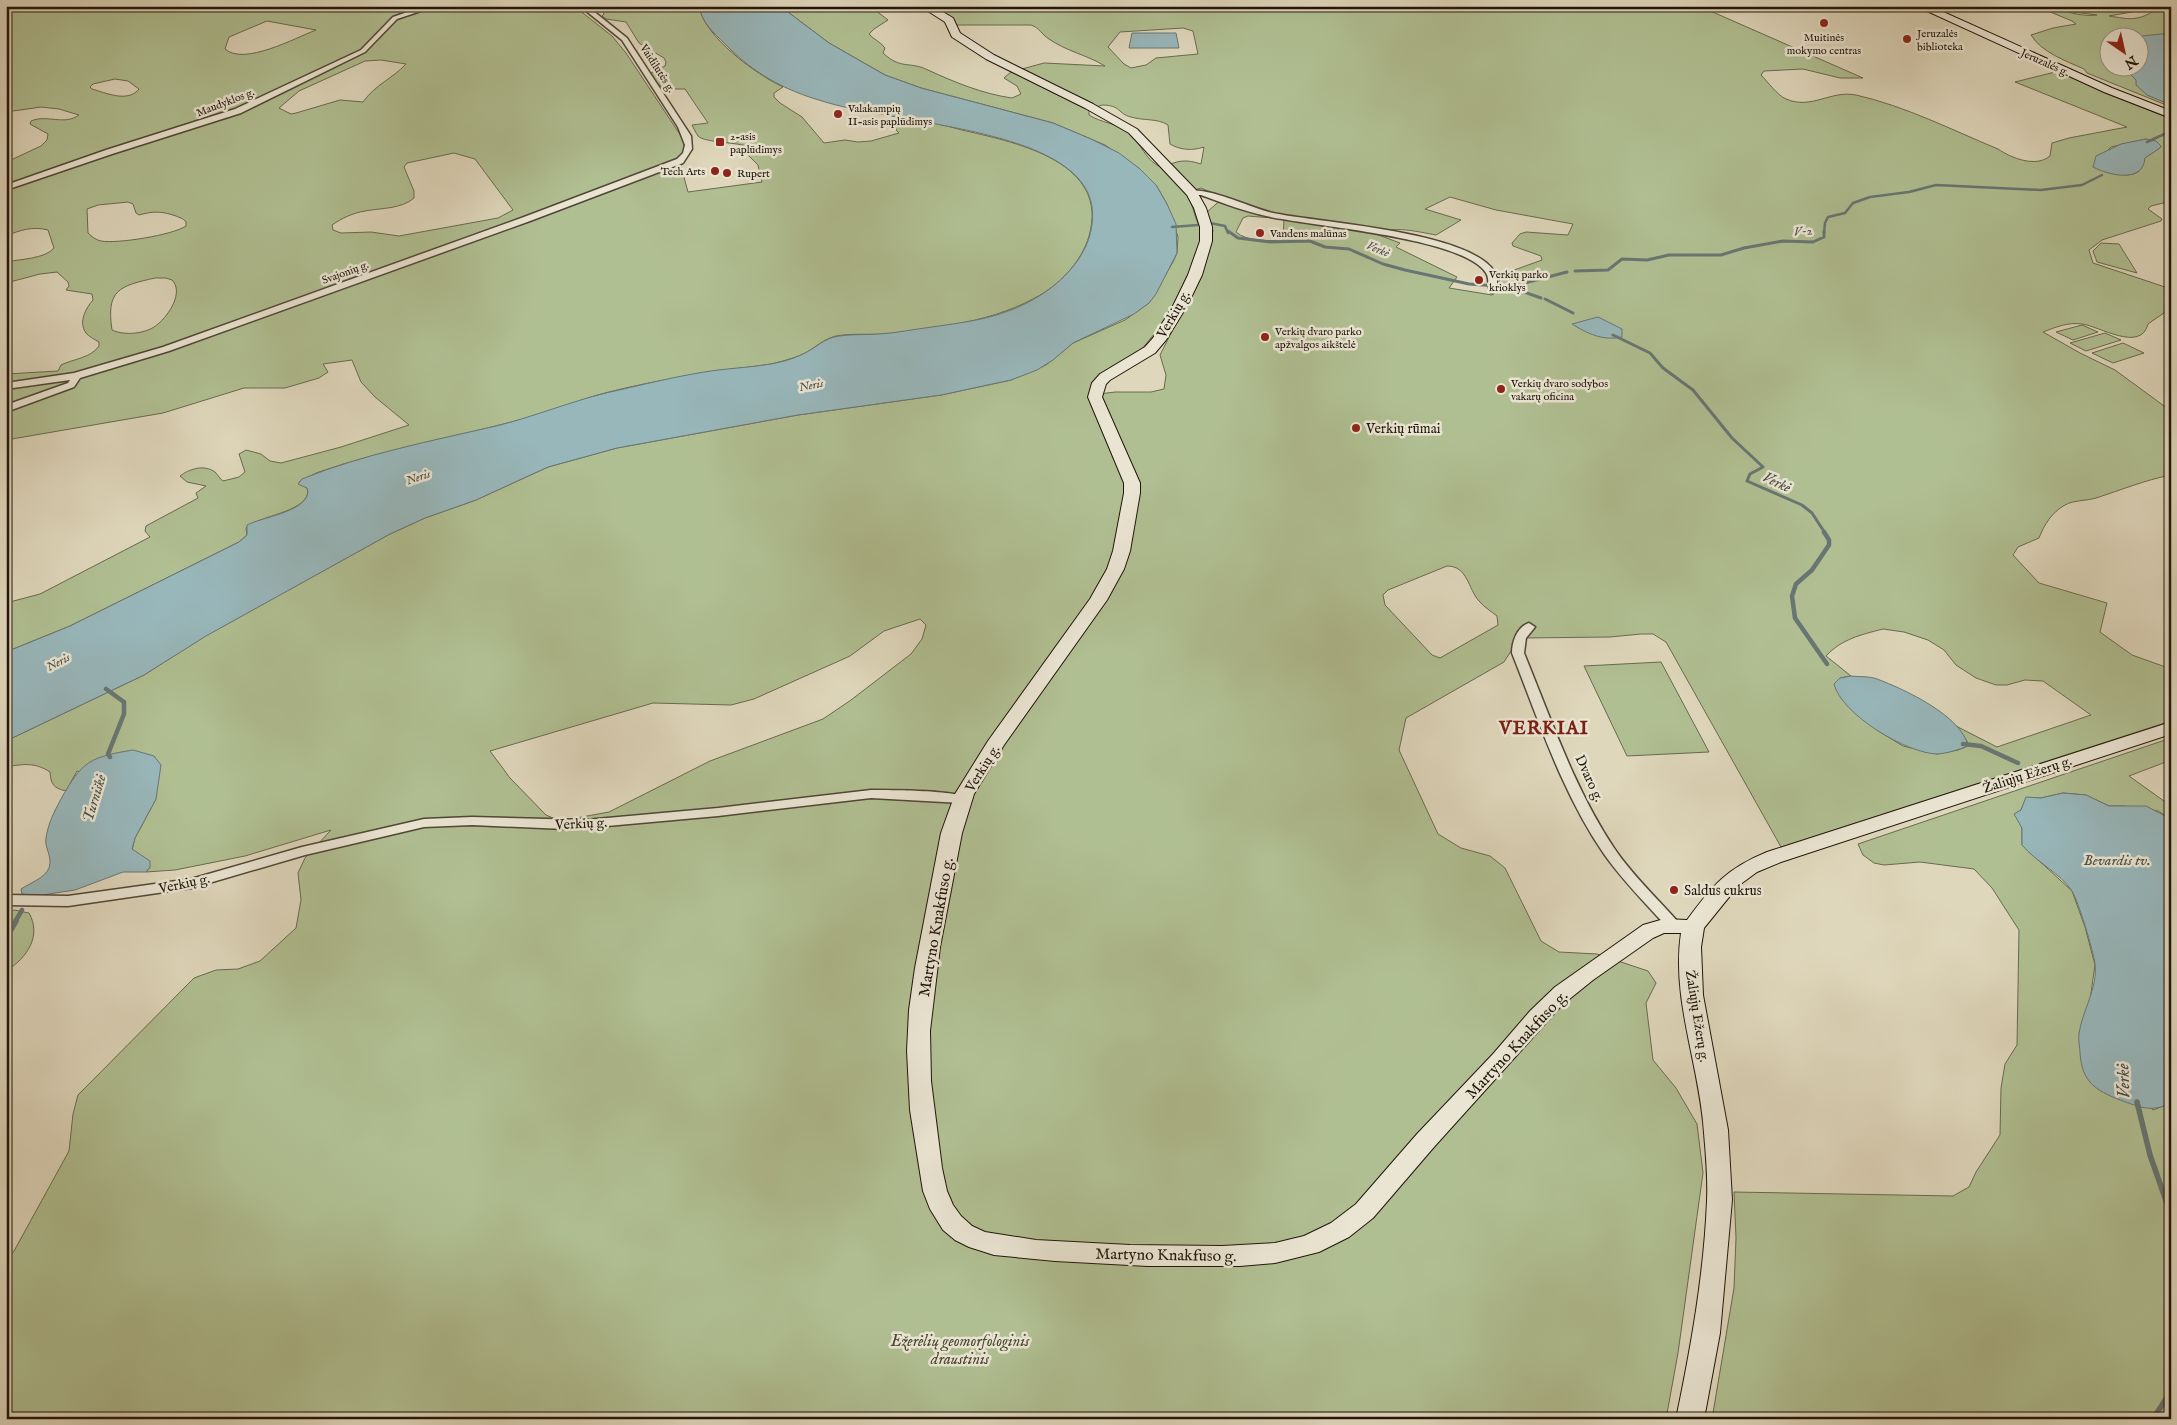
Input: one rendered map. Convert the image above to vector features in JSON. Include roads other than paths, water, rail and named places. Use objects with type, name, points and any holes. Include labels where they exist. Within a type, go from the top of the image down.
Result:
[{"type":"main road","name":"Verkių g.","points":[[924,6],[949,20],[956,35],[990,57],[1133,130],[1192,193],[1203,216],[1206,237],[1194,275],[1180,306],[1158,340],[1142,357],[1105,377],[1099,383],[1095,392],[1098,405],[1132,483],[1132,493],[1121,555],[1106,586],[989,755],[962,799]]},
{"type":"main road","name":"Jeruzalės g.","points":[[1921,6],[2108,90],[2171,116]]},
{"type":"main road","name":"Jeruzalės g.","points":[[1934,6],[2171,112]]},
{"type":"main road","name":"Žaliųjų Ežerų g.","points":[[1690,1419],[1707,1333],[1720,1200],[1716,1130],[1692,995],[1690,946],[1684,927],[1711,903],[1731,881],[1750,868],[1774,857],[2171,728]]},
{"type":"main road","name":"Martyno Knakfuso g.","points":[[962,799],[950,838],[934,922],[922,1004],[918,1049],[921,1112],[933,1187],[943,1211],[955,1227],[964,1235],[980,1242],[1016,1248],[1124,1255],[1237,1256],[1274,1254],[1304,1247],[1327,1238],[1348,1226],[1375,1202],[1414,1153],[1502,1059],[1531,1023],[1562,993],[1647,932],[1658,927],[1684,927]]},
{"type":"street","name":"Maudyklos g.","points":[[6,188],[109,152],[238,111],[363,51],[394,18],[433,6]]},
{"type":"street","name":"Vaidilutės g.","points":[[583,6],[618,32],[634,52],[690,140],[685,157]]},
{"type":"street","name":"Svajonių g.","points":[[6,386],[75,376],[166,349],[527,219],[671,165],[685,157]]},
{"type":"street","points":[[1192,193],[1202,193],[1280,216],[1433,242],[1478,261],[1491,273],[1492,287]]},
{"type":"street","points":[[6,409],[70,385],[76,380],[75,376]]},
{"type":"street","name":"Dvaro g.","points":[[1529,627],[1520,636],[1517,643],[1518,653],[1578,793],[1609,851],[1627,874],[1684,927]]},
{"type":"street","name":"Verkių g.","points":[[6,900],[68,901],[192,884],[302,851],[424,823],[472,821],[565,825],[718,812],[871,794],[962,799]]},
{"type":"water","name":"Neris","points":[[699,6],[780,6],[829,43],[885,75],[921,88],[1053,123],[1119,153],[1140,169],[1156,185],[1176,224],[1177,253],[1156,294],[1149,303],[1134,314],[1073,343],[1053,360],[1037,370],[1011,380],[941,395],[798,415],[617,448],[548,467],[476,500],[425,518],[390,534],[206,636],[144,675],[6,741],[6,652],[70,626],[239,542],[247,535],[247,525],[292,509],[305,499],[308,492],[307,488],[298,484],[302,479],[373,455],[496,426],[606,393],[661,380],[783,361],[803,354],[834,337],[892,333],[992,316],[1023,305],[1045,292],[1073,267],[1080,257],[1086,246],[1093,219],[1091,201],[1077,177],[1055,160],[1027,147],[993,137],[957,128],[850,108],[795,92],[747,64],[709,27],[700,12]]},
{"type":"water","points":[[1132,33],[1176,33],[1179,48],[1129,48]]},
{"type":"water","points":[[2171,33],[2171,105],[2147,95],[2136,85],[2134,78],[2150,78],[2150,35]]},
{"type":"water","points":[[2146,139],[2156,141],[2161,146],[2145,158],[2143,166],[2138,172],[2116,175],[2093,167],[2096,156],[2121,144]]},
{"type":"water","points":[[1598,317],[1622,329],[1622,337],[1608,338],[1596,336],[1572,324]]},
{"type":"water","points":[[1851,676],[1877,679],[1902,689],[1930,705],[1955,724],[1968,746],[1938,754],[1925,752],[1893,740],[1862,719],[1839,696],[1834,684],[1840,678]]},
{"type":"water","points":[[133,750],[154,756],[161,765],[156,799],[135,838],[132,849],[150,861],[150,867],[146,872],[123,872],[75,890],[36,896],[22,894],[21,889],[41,877],[49,868],[50,860],[46,842],[48,828],[58,804],[75,776],[89,763],[97,759]]},
{"type":"water","name":"Bevardis tv.","points":[[2063,793],[2086,795],[2109,806],[2146,806],[2171,819],[2171,1103],[2164,1106],[2146,1108],[2103,1093],[2091,1084],[2081,1063],[2079,1036],[2092,991],[2095,973],[2092,948],[2072,891],[2022,845],[2022,828],[2014,814],[2021,810],[2026,797],[2041,798]]},
{"type":"waterway","name":"V-2","points":[[2147,142],[2171,131]]},
{"type":"waterway","name":"V-2","points":[[1824,233],[1828,217],[1845,213],[1853,203],[1870,197],[1909,192],[1936,185],[2041,190],[2082,185],[2102,175]]},
{"type":"waterway","name":"Verkė","points":[[1210,223],[1225,226],[1228,233]]},
{"type":"waterway","name":"Verkė","points":[[1172,227],[1198,225]]},
{"type":"waterway","name":"Verkė","points":[[1228,231],[1238,238],[1270,242],[1310,241],[1325,247],[1349,249],[1383,264],[1405,270],[1469,284],[1510,287]]},
{"type":"waterway","name":"V-2","points":[[1575,271],[1608,270],[1622,259],[1647,260],[1669,255],[1721,255],[1744,248],[1783,241],[1813,242],[1824,237],[1824,233]]},
{"type":"waterway","name":"V-2","points":[[1510,287],[1567,272]]},
{"type":"waterway","name":"Verkė","points":[[1510,287],[1541,298]]},
{"type":"waterway","name":"Verkė","points":[[1545,299],[1573,313]]},
{"type":"waterway","name":"Verkė","points":[[1613,335],[1650,353],[1663,368],[1693,390],[1732,438],[1763,467],[1750,474],[1747,481],[1802,505],[1812,513],[1825,533]]},
{"type":"waterway","name":"Verkė","points":[[1824,532],[1829,540],[1829,545],[1812,570],[1796,584],[1792,596],[1795,618],[1827,664]]},
{"type":"waterway","name":"Turniškė","points":[[106,689],[124,702],[124,714],[108,754],[110,757]]},
{"type":"waterway","name":"Verkė","points":[[1963,744],[1981,746],[2018,763]]},
{"type":"waterway","points":[[15,922],[22,910]]},
{"type":"waterway","points":[[6,938],[16,921]]},
{"type":"waterway","name":"Verkė","points":[[2137,1102],[2150,1155],[2171,1215]]},
{"type":"waterway","name":"Verkė","points":[[2153,1419],[2171,1391]]},
{"type":"place","name":"Muitinės mokymo centras","points":[[1824,23]]},
{"type":"place","name":"Jeruzalės biblioteka","points":[[1907,39]]},
{"type":"place","name":"Valakampių II-asis paplūdimys","points":[[838,114]]},
{"type":"place","name":"2-asis paplūdimys","points":[[720,142]]},
{"type":"place","name":"Tech Arts","points":[[715,171]]},
{"type":"place","name":"Rupert","points":[[727,173]]},
{"type":"place","name":"Vandens malūnas","points":[[1260,233]]},
{"type":"place","name":"Verkių parko krioklys","points":[[1479,280]]},
{"type":"place","name":"Verkių dvaro parko apžvalgos aikštelė","points":[[1265,337]]},
{"type":"place","name":"Verkių dvaro sodybos vakarų oficina","points":[[1501,389]]},
{"type":"place","name":"Verkių rūmai","points":[[1356,428]]},
{"type":"place","name":"Saldus cukrus","points":[[1674,890]]},
{"type":"district","name":"VERKIAI","points":[[1544,727]]},
{"type":"park label","name":"Ežerėlių geomorfologinis draustinis","points":[[960,1349]]}]
